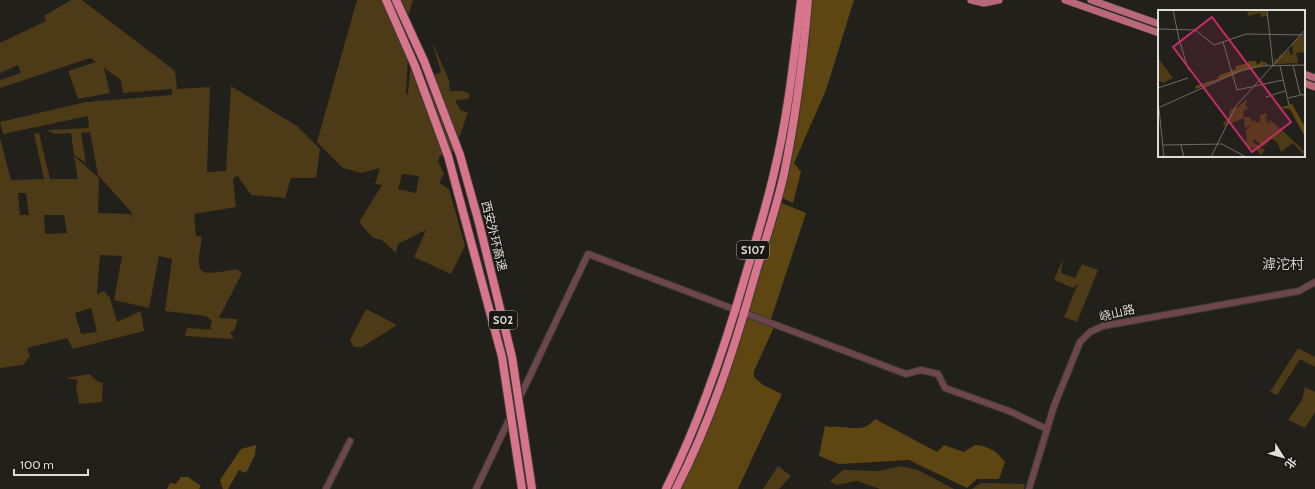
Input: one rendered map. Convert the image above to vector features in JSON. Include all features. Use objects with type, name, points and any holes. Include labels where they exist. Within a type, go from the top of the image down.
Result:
[{"type":"highway","name":"西安外环高速","points":[[386,0],[415,66],[448,156],[502,357],[522,489]]},
{"type":"highway","name":"西安外环高速","points":[[396,0],[424,61],[460,155],[479,223],[512,357],[532,489]]},
{"type":"highway","name":"S107","points":[[666,489],[680,461],[708,394],[735,310],[775,172],[793,72],[801,0]]},
{"type":"highway","name":"S107","points":[[676,489],[688,466],[717,398],[745,312],[783,175],[802,74],[808,0]]},
{"type":"main road","points":[[971,0],[984,3],[998,0]]},
{"type":"main road","points":[[1065,0],[1158,33]]},
{"type":"main road","points":[[1090,0],[1158,24]]},
{"type":"main road","points":[[1305,74],[1315,78]]},
{"type":"main road","points":[[1305,83],[1315,87]]},
{"type":"street","points":[[476,489],[588,254],[906,374],[922,370],[938,374],[945,388],[1010,411],[1047,429]]},
{"type":"street","name":"峣山路","points":[[1029,489],[1047,429],[1080,342],[1090,332],[1103,326],[1299,291],[1315,282]]},
{"type":"street","points":[[326,489],[350,441]]},
{"type":"shaded area","points":[[71,0],[82,0],[175,71],[177,89],[210,87],[207,172],[226,171],[231,86],[297,126],[320,149],[316,178],[291,178],[285,198],[251,195],[237,175],[233,179],[236,207],[194,214],[196,236],[202,237],[199,267],[202,271],[214,273],[237,269],[242,273],[219,318],[238,319],[234,331],[230,332],[234,339],[185,336],[187,328],[215,330],[210,329],[212,321],[206,316],[165,311],[172,259],[159,256],[149,308],[114,300],[122,256],[100,255],[97,294],[104,291],[110,298],[117,322],[141,311],[144,331],[73,349],[67,338],[27,348],[30,356],[23,365],[0,368],[0,138],[11,180],[44,179],[34,134],[39,133],[50,179],[78,179],[74,156],[99,178],[98,213],[131,214],[131,222],[132,213],[98,175],[90,132],[81,133],[86,163],[74,155],[71,133],[55,134],[47,130],[89,128],[88,116],[3,134],[0,122],[86,102],[172,95],[172,89],[123,93],[121,80],[104,68],[110,93],[78,99],[68,71],[96,62],[90,58],[0,88],[0,80],[21,73],[18,65],[0,73],[0,43],[46,21],[44,16]],"holes":[[[18,193],[26,193],[29,215],[20,215]],[[44,215],[64,215],[67,233],[45,234]],[[91,308],[97,332],[81,334],[75,313]]]},
{"type":"shaded area","points":[[357,0],[413,0],[409,14],[393,21],[408,55],[406,95],[408,93],[411,62],[420,81],[441,72],[432,42],[449,80],[450,91],[463,91],[470,94],[468,99],[455,100],[461,111],[468,112],[455,150],[440,156],[438,161],[444,174],[439,183],[449,189],[465,246],[451,274],[414,257],[426,230],[398,244],[396,253],[382,240],[373,238],[359,222],[382,185],[375,184],[380,168],[362,173],[343,168],[317,142]],"holes":[[[402,174],[419,176],[416,193],[398,189]]]},
{"type":"shaded area","points":[[811,0],[854,0],[826,90],[794,163],[801,172],[793,203],[778,196]]},
{"type":"shaded area","points":[[777,201],[806,213],[770,322],[745,312]]},
{"type":"shaded area","points":[[1063,259],[1061,273],[1075,278],[1082,264],[1098,270],[1077,322],[1064,317],[1078,284],[1073,288],[1054,280]]},
{"type":"shaded area","points":[[366,309],[397,325],[362,347],[354,347],[350,340]]},
{"type":"shaded area","points":[[744,317],[774,327],[754,371],[754,377],[763,385],[782,394],[738,489],[675,489],[687,466]]},
{"type":"shaded area","points":[[1298,348],[1315,357],[1315,367],[1300,359],[1277,395],[1270,392]]},
{"type":"shaded area","points":[[89,374],[97,381],[103,383],[102,402],[79,404],[76,386],[78,380],[66,378]]},
{"type":"shaded area","points":[[1305,387],[1315,392],[1315,412],[1305,428],[1288,420],[1302,400]]},
{"type":"shaded area","points":[[875,419],[937,452],[944,445],[964,452],[975,445],[988,448],[999,455],[1005,462],[999,479],[977,479],[967,488],[909,460],[839,464],[819,456],[825,426],[860,428],[868,425]]},
{"type":"shaded area","points":[[256,445],[255,455],[246,473],[239,470],[228,489],[223,489],[220,480],[241,449]]},
{"type":"shaded area","points":[[778,466],[791,476],[779,489],[763,489]]},
{"type":"shaded area","points":[[901,466],[918,470],[954,489],[880,489],[857,481],[836,485],[830,481],[843,470],[879,471]]},
{"type":"shaded area","points":[[181,477],[188,477],[201,486],[199,489],[167,489],[170,483],[176,484]]},
{"type":"shaded area","points":[[981,483],[1025,484],[1024,489],[972,489]]},
{"type":"district","name":"滹沱村","points":[[1283,264]]}]
